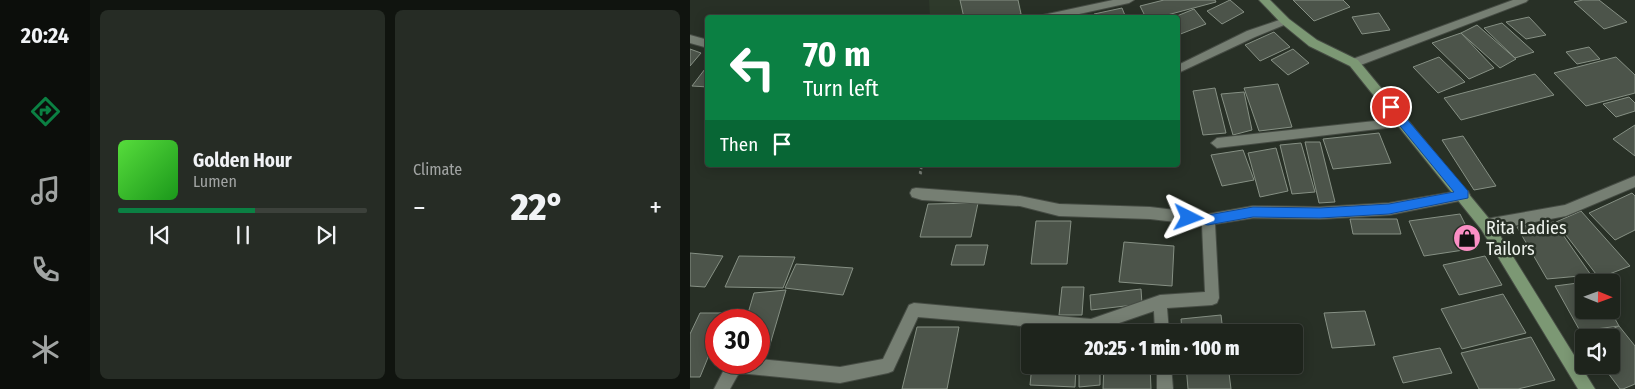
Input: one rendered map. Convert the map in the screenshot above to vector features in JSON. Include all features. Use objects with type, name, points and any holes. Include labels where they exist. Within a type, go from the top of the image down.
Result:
[{"type":"main road","points":[[1264,0],[1285,21],[1313,43],[1354,63],[1464,195],[1486,226],[1587,389]]},
{"type":"street","points":[[1057,15],[1129,0]]},
{"type":"street","points":[[1354,63],[1522,0]]},
{"type":"street","points":[[1180,68],[1251,34],[1285,21]]},
{"type":"street","points":[[690,39],[705,43]]},
{"type":"street","points":[[1217,143],[1403,122]]},
{"type":"street","points":[[1486,226],[1566,210],[1634,184]]},
{"type":"street","points":[[916,192],[922,195],[1020,201],[1059,210],[1150,213],[1208,220],[1253,212],[1320,213],[1389,209],[1464,195]]},
{"type":"street","points":[[722,389],[735,365],[840,375],[888,366],[914,310],[1091,326],[1160,302],[1212,298],[1208,220]]},
{"type":"street","points":[[1160,302],[1161,324]]},
{"type":"street","points":[[1164,374],[1165,389]]},
{"type":"shaded area","points":[[929,0],[1019,0],[1023,15],[930,15]]},
{"type":"building","points":[[960,0],[1018,0],[1021,14],[1017,15],[963,15]]},
{"type":"building","points":[[1164,0],[1215,0],[1216,2],[1167,15],[1144,15],[1140,6]]},
{"type":"building","points":[[1230,0],[1244,12],[1222,24],[1207,11]]},
{"type":"building","points":[[1293,0],[1343,0],[1350,7],[1314,21]]},
{"type":"building","points":[[1599,0],[1627,22],[1604,29],[1574,2]]},
{"type":"building","points":[[1122,8],[1125,15],[1094,15]]},
{"type":"building","points":[[1194,9],[1206,24],[1180,34],[1179,15]]},
{"type":"building","points":[[1379,13],[1390,30],[1362,34],[1352,17]]},
{"type":"building","points":[[1529,17],[1546,35],[1526,39],[1506,22]]},
{"type":"building","points":[[1502,23],[1534,52],[1515,58],[1484,28]]},
{"type":"building","points":[[1477,25],[1516,59],[1500,68],[1461,33]]},
{"type":"building","points":[[1274,32],[1290,47],[1260,61],[1245,45]]},
{"type":"building","points":[[1461,33],[1494,68],[1469,79],[1432,43]]},
{"type":"building","points":[[1589,47],[1600,59],[1577,64],[1566,52]]},
{"type":"building","points":[[690,49],[701,53],[690,66]]},
{"type":"building","points":[[1293,49],[1309,63],[1288,75],[1271,60]]},
{"type":"building","points":[[1439,57],[1465,82],[1438,93],[1413,67]]},
{"type":"building","points":[[1616,57],[1635,75],[1635,93],[1586,106],[1554,73]]},
{"type":"building","points":[[705,69],[705,87],[692,86]]},
{"type":"building","points":[[1535,74],[1554,95],[1461,120],[1444,98]]},
{"type":"building","points":[[1278,84],[1292,127],[1259,131],[1244,88]]},
{"type":"building","points":[[1215,88],[1226,133],[1203,135],[1193,91]]},
{"type":"building","points":[[1244,92],[1252,130],[1233,135],[1221,94]]},
{"type":"building","points":[[1629,97],[1635,103],[1635,111],[1616,117],[1603,104]]},
{"type":"building","points":[[1635,125],[1635,156],[1613,139]]},
{"type":"building","points":[[1379,133],[1391,163],[1333,169],[1323,139]]},
{"type":"building","points":[[1463,136],[1496,186],[1474,190],[1442,140]]},
{"type":"building","points":[[1305,142],[1320,142],[1335,202],[1319,203]]},
{"type":"building","points":[[1301,143],[1315,192],[1292,194],[1280,145]]},
{"type":"building","points":[[1276,148],[1288,191],[1260,197],[1248,153]]},
{"type":"building","points":[[1243,150],[1254,180],[1222,186],[1211,155]]},
{"type":"building","points":[[1632,193],[1635,196],[1635,230],[1615,240],[1589,213]]},
{"type":"building","points":[[978,203],[971,237],[920,237],[928,204]]},
{"type":"building","points":[[1581,211],[1630,266],[1609,274],[1596,274],[1556,222]]},
{"type":"building","points":[[1460,214],[1477,248],[1424,256],[1409,221]]},
{"type":"building","points":[[1350,219],[1397,219],[1401,234],[1353,234]]},
{"type":"building","points":[[1036,221],[1071,221],[1067,264],[1031,264]]},
{"type":"building","points":[[1554,222],[1590,274],[1575,274],[1575,276],[1547,279],[1517,227]]},
{"type":"building","points":[[1124,242],[1174,246],[1172,286],[1119,282]]},
{"type":"building","points":[[956,245],[988,245],[984,265],[951,265]]},
{"type":"building","points":[[690,253],[723,256],[705,287],[690,286]]},
{"type":"building","points":[[739,256],[795,257],[783,288],[725,287]]},
{"type":"building","points":[[1485,256],[1502,285],[1459,295],[1443,265]]},
{"type":"building","points":[[796,264],[853,268],[843,295],[785,288]]},
{"type":"building","points":[[1575,283],[1575,319],[1615,319],[1619,326],[1579,329],[1555,286]]},
{"type":"building","points":[[1062,287],[1084,287],[1082,315],[1059,315]]},
{"type":"building","points":[[1141,289],[1142,304],[1091,310],[1090,295]]},
{"type":"building","points":[[786,290],[770,345],[770,309],[749,309],[754,293]]},
{"type":"building","points":[[1503,294],[1526,333],[1462,349],[1441,309]]},
{"type":"building","points":[[1365,311],[1375,345],[1332,348],[1324,313]]},
{"type":"building","points":[[700,313],[705,313],[705,365],[700,377],[690,377],[690,334]]},
{"type":"building","points":[[1221,315],[1222,324],[1181,324],[1181,319]]},
{"type":"building","points":[[1619,326],[1635,346],[1635,384],[1623,389],[1620,389],[1609,374],[1620,374],[1620,329],[1612,329]]},
{"type":"building","points":[[917,327],[959,327],[947,389],[902,389]]},
{"type":"building","points":[[1531,337],[1555,380],[1518,389],[1479,389],[1461,353]]},
{"type":"building","points":[[1440,348],[1452,373],[1403,383],[1393,357]]},
{"type":"building","points":[[1031,374],[1076,374],[1075,387],[1030,385]]},
{"type":"building","points":[[1079,374],[1100,374],[1100,385],[1079,387]]},
{"type":"building","points":[[1104,374],[1150,374],[1151,389],[1103,389]]},
{"type":"building","points":[[1187,374],[1229,374],[1231,389],[1188,389]]},
{"type":"place","name":"Rita Ladies Tailors","points":[[1467,238]]},
{"type":"route","points":[[1189,218],[1208,220],[1253,212],[1320,213],[1389,209],[1464,195],[1391,107]]}]
